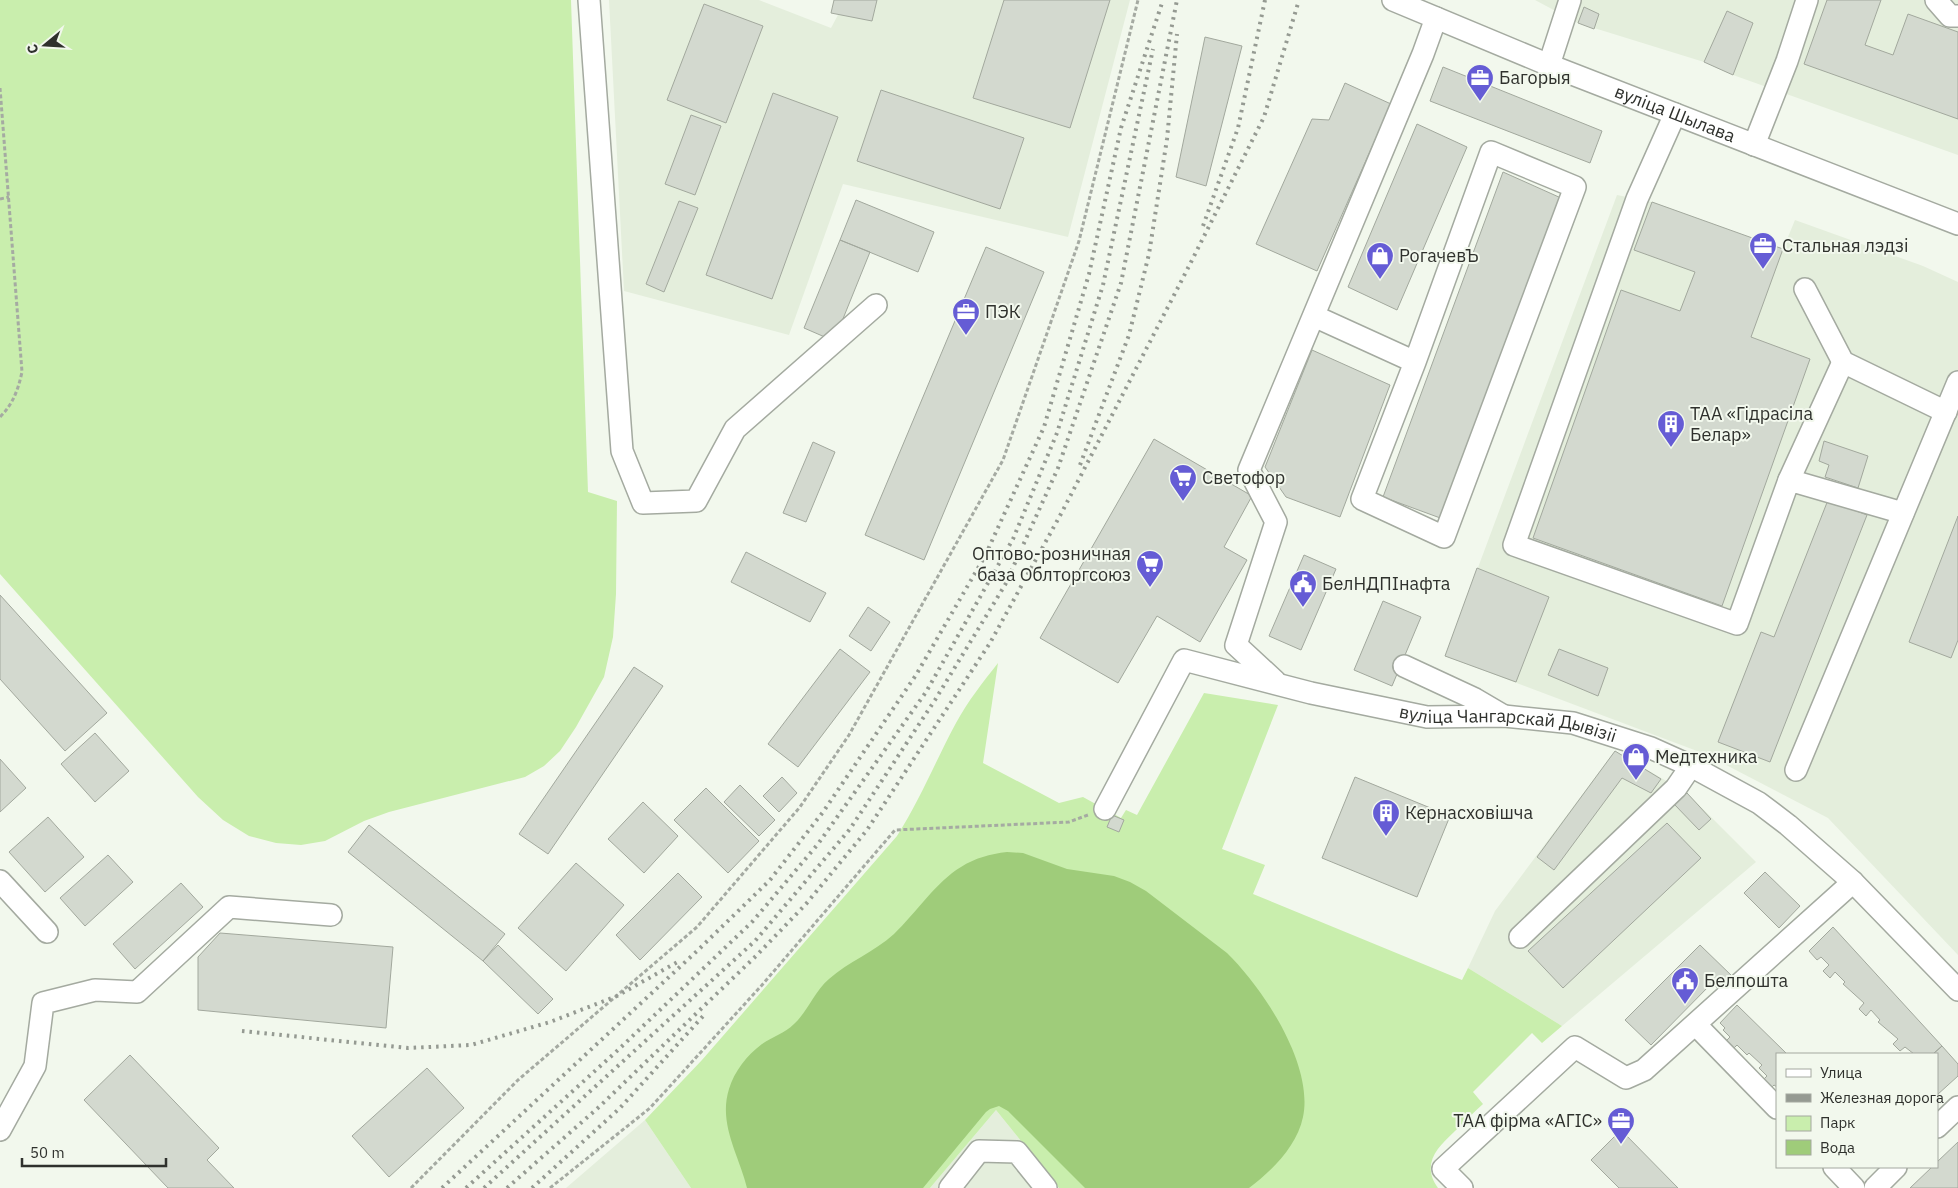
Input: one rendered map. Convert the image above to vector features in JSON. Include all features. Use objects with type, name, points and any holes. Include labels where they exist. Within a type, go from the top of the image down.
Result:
[{"type":"street","points":[[589,0],[622,451],[642,503],[696,501],[735,429],[876,305]]},
{"type":"street","name":"вуліца Шылава","points":[[1393,0],[1549,65],[1958,224]]},
{"type":"street","points":[[1549,65],[1570,0]]},
{"type":"street","points":[[1754,145],[1787,61],[1806,0]]},
{"type":"street","points":[[1936,0],[1950,16],[1958,16]]},
{"type":"street","points":[[1277,683],[1236,645],[1276,522],[1249,470],[1423,54],[1436,18]]},
{"type":"street","points":[[1675,114],[1637,199],[1514,545],[1737,624],[1789,480],[1843,362]]},
{"type":"street","points":[[1491,152],[1575,187],[1444,537],[1362,498],[1415,362],[1491,152]]},
{"type":"street","points":[[1805,289],[1843,362],[1946,412]]},
{"type":"street","points":[[1314,316],[1415,362]]},
{"type":"street","points":[[1796,770],[1958,382]]},
{"type":"street","points":[[1789,480],[1904,513]]},
{"type":"street","name":"вуліца Чангарскай Дывізіі","points":[[1105,809],[1184,660],[1277,683],[1312,694],[1427,717],[1504,716],[1573,723],[1651,748],[1691,766],[1759,803],[1788,825],[1853,882],[1958,990]]},
{"type":"street","points":[[1404,666],[1504,716]]},
{"type":"street","points":[[1520,937],[1676,788],[1691,766]]},
{"type":"street","points":[[0,881],[47,932]]},
{"type":"street","points":[[1462,1188],[1443,1169],[1575,1047],[1626,1078],[1644,1070],[1853,882]]},
{"type":"street","points":[[0,1130],[35,1066],[43,1002],[95,990],[137,992],[229,907],[332,915]]},
{"type":"street","points":[[1696,1025],[1776,1107]]},
{"type":"street","points":[[1938,1126],[1958,1107]]},
{"type":"street","points":[[950,1188],[979,1151],[1017,1152],[1046,1188]]},
{"type":"street","points":[[1835,1168],[1854,1188]]},
{"type":"street","points":[[1875,1188],[1895,1168]]},
{"type":"path","points":[[411,1188],[518,1080],[697,927],[800,807],[849,735],[1004,460],[1079,242],[1138,0]]},
{"type":"path","points":[[0,88],[22,372],[17,392],[9,406],[0,416]]},
{"type":"path","points":[[0,199],[9,197]]},
{"type":"path","points":[[550,1188],[650,1108],[762,985],[894,830],[1069,822],[1105,809]]},
{"type":"shaded area","points":[[609,0],[759,0],[831,28],[846,0],[1130,0],[1068,237],[843,184],[789,335],[624,291]]},
{"type":"shaded area","points":[[1535,0],[1958,0],[1958,155],[1733,75],[1704,62],[1578,23]]},
{"type":"shaded area","name":"ТАА «Гідрасіла Белар»","points":[[1617,195],[1652,202],[1783,249],[1795,220],[1923,266],[1958,282],[1958,955],[1828,818],[1705,754],[1445,656]]},
{"type":"shaded area","points":[[1615,751],[1687,793],[1756,862],[1562,1026],[1468,968],[1495,911]]},
{"type":"shaded area","points":[[996,1110],[1059,1188],[930,1188]]},
{"type":"shaded area","points":[[645,1120],[691,1188],[566,1188]]},
{"type":"green space","points":[[0,0],[571,0],[588,492],[617,501],[616,594],[613,637],[604,677],[560,751],[544,766],[525,777],[389,812],[364,821],[325,841],[301,845],[276,843],[249,836],[223,820],[198,797],[0,574]]},
{"type":"green space","points":[[998,663],[983,763],[1059,803],[1083,797],[1121,818],[1126,810],[1137,815],[1204,693],[1278,705],[1222,849],[1265,865],[1253,894],[1462,980],[1468,968],[1562,1026],[1542,1043],[1532,1033],[1473,1092],[1483,1104],[1442,1144],[1433,1157],[1431,1171],[1438,1188],[1059,1188],[996,1110],[930,1188],[691,1188],[645,1120],[702,1060],[897,836],[961,715]]},
{"type":"water","points":[[1007,852],[1023,853],[1067,869],[1114,876],[1130,882],[1146,891],[1227,953],[1256,986],[1270,1007],[1283,1029],[1301,1074],[1304,1096],[1303,1117],[1300,1128],[1289,1148],[1275,1166],[1249,1188],[1085,1188],[1008,1111],[999,1106],[986,1112],[923,1188],[747,1188],[731,1139],[726,1115],[729,1089],[734,1076],[742,1064],[762,1044],[794,1024],[829,979],[894,934],[952,873],[977,859]]},
{"type":"building","points":[[834,0],[877,0],[872,21],[831,13]]},
{"type":"building","points":[[1004,0],[1110,0],[1070,128],[973,98]]},
{"type":"building","points":[[1827,0],[1881,0],[1865,45],[1893,55],[1908,14],[1958,32],[1958,119],[1804,64]]},
{"type":"building","points":[[704,4],[763,26],[726,123],[667,100]]},
{"type":"building","points":[[1584,7],[1599,14],[1594,29],[1578,23]]},
{"type":"building","points":[[1727,11],[1753,23],[1733,75],[1704,62]]},
{"type":"building","points":[[1205,37],[1242,46],[1206,186],[1176,177]]},
{"type":"building","points":[[1443,67],[1602,131],[1590,163],[1430,101]]},
{"type":"building","points":[[1345,83],[1391,104],[1317,271],[1256,244],[1312,119],[1329,120]]},
{"type":"building","points":[[881,90],[1024,138],[1000,209],[857,161]]},
{"type":"building","points":[[773,93],[838,117],[772,299],[706,275]]},
{"type":"building","points":[[691,115],[721,126],[695,195],[665,184]]},
{"type":"building","points":[[1417,124],[1467,147],[1397,310],[1348,287]]},
{"type":"building","points":[[1503,172],[1561,198],[1443,519],[1383,497]]},
{"type":"building","points":[[856,200],[934,232],[918,272],[840,240]]},
{"type":"building","points":[[679,201],[698,208],[664,292],[646,284]]},
{"type":"building","name":"ТАА «Гідрасіла Белар»","points":[[1652,202],[1783,249],[1751,337],[1810,359],[1722,606],[1533,538],[1621,290],[1680,311],[1695,272],[1634,250]]},
{"type":"building","points":[[840,240],[870,252],[834,341],[804,328]]},
{"type":"building","points":[[986,247],[1044,272],[924,560],[865,535]]},
{"type":"building","points":[[1312,350],[1390,385],[1340,517],[1286,497],[1265,467]]},
{"type":"building","name":"Оптово-розничная база Облторгсоюз","points":[[1154,439],[1252,496],[1224,547],[1247,560],[1200,642],[1157,616],[1118,683],[1040,638]]},
{"type":"building","points":[[1824,441],[1868,456],[1858,488],[1825,477],[1829,465],[1819,461]]},
{"type":"building","points":[[813,442],[835,452],[806,522],[783,513]]},
{"type":"building","points":[[1828,500],[1867,515],[1770,762],[1718,742],[1761,632],[1774,637]]},
{"type":"building","points":[[1958,516],[1958,640],[1951,658],[1909,642]]},
{"type":"building","points":[[746,552],[826,593],[810,622],[731,582]]},
{"type":"building","points":[[1304,555],[1336,569],[1301,650],[1269,636]]},
{"type":"building","points":[[1477,568],[1549,597],[1516,682],[1445,656]]},
{"type":"building","points":[[0,595],[107,713],[65,751],[0,679]]},
{"type":"building","points":[[1383,601],[1421,617],[1392,686],[1354,670]]},
{"type":"building","points":[[868,607],[890,622],[871,651],[849,636]]},
{"type":"building","points":[[840,649],[870,672],[798,767],[768,744]]},
{"type":"building","points":[[1559,649],[1608,668],[1598,696],[1548,675]]},
{"type":"building","points":[[634,667],[663,686],[548,854],[519,834]]},
{"type":"building","points":[[95,733],[129,771],[95,802],[61,764]]},
{"type":"building","points":[[1615,751],[1661,779],[1651,793],[1622,778],[1554,870],[1537,857]]},
{"type":"building","points":[[0,759],[26,788],[0,812]]},
{"type":"building","points":[[782,777],[797,793],[779,812],[763,796]]},
{"type":"building","name":"Кернасховішча","points":[[1355,777],[1450,816],[1417,897],[1322,858]]},
{"type":"building","points":[[740,785],[775,820],[759,836],[724,802]]},
{"type":"building","points":[[706,788],[759,841],[728,873],[674,820]]},
{"type":"building","points":[[1687,793],[1711,819],[1699,830],[1674,804]]},
{"type":"building","points":[[643,802],[678,836],[644,873],[608,839]]},
{"type":"building","points":[[1112,815],[1124,820],[1119,832],[1107,827]]},
{"type":"building","points":[[48,817],[84,857],[45,892],[9,852]]},
{"type":"building","points":[[1667,823],[1701,858],[1563,988],[1528,951]]},
{"type":"building","points":[[369,825],[505,934],[483,961],[348,852]]},
{"type":"building","points":[[108,855],[133,882],[85,926],[60,898]]},
{"type":"building","points":[[576,863],[624,905],[566,971],[518,928]]},
{"type":"building","points":[[1765,872],[1800,906],[1779,928],[1744,893]]},
{"type":"building","points":[[678,873],[702,897],[640,960],[616,935]]},
{"type":"building","points":[[181,883],[203,907],[135,969],[113,944]]},
{"type":"building","points":[[1833,927],[1942,1046],[1934,1053],[1913,1053],[1905,1047],[1900,1051],[1893,1044],[1898,1039],[1878,1022],[1880,1020],[1871,1010],[1866,1016],[1859,1009],[1864,1003],[1843,984],[1845,982],[1835,972],[1830,978],[1823,971],[1829,965],[1821,957],[1817,960],[1809,951]]},
{"type":"building","points":[[220,933],[393,947],[386,1028],[198,1010],[198,957]]},
{"type":"building","points":[[498,945],[553,999],[538,1014],[483,961]]},
{"type":"building","points":[[1700,945],[1733,977],[1720,991],[1712,983],[1651,1045],[1625,1020]]},
{"type":"building","points":[[1737,1005],[1786,1053],[1776,1053],[1776,1086],[1774,1085],[1771,1088],[1763,1080],[1767,1076],[1759,1068],[1762,1065],[1749,1053],[1747,1055],[1737,1045],[1733,1049],[1725,1042],[1730,1037],[1723,1030],[1725,1028],[1720,1023]]},
{"type":"building","points":[[1942,1046],[1958,1064],[1958,1076],[1938,1094],[1938,1053],[1934,1053]]},
{"type":"building","points":[[130,1055],[219,1148],[207,1160],[234,1188],[168,1188],[84,1100]]},
{"type":"building","points":[[427,1068],[464,1108],[389,1177],[352,1136]]},
{"type":"building","name":"ТАА фірма «АГІС»","points":[[1621,1130],[1678,1188],[1619,1188],[1591,1160]]},
{"type":"building","points":[[1958,1142],[1958,1188],[1910,1188],[1931,1168],[1938,1168],[1938,1161]]},
{"type":"railway","points":[[442,1188],[697,951],[770,880],[823,812],[916,675],[985,556],[1044,427],[1089,274],[1121,128],[1163,0]]},
{"type":"railway","points":[[484,1188],[755,941],[850,829],[935,700],[1005,585],[1058,468],[1121,283],[1177,0]]},
{"type":"railway","points":[[1203,226],[1238,128],[1265,0]]},
{"type":"railway","points":[[507,1188],[599,1107],[757,955],[806,904],[867,830],[990,643],[1062,512],[1264,117],[1299,0]]},
{"type":"railway","points":[[1080,465],[1129,335],[1149,254],[1167,139],[1177,34]]},
{"type":"railway","points":[[466,1188],[618,1050],[753,921],[818,844],[926,692],[1013,539],[1057,433],[1103,285],[1153,49]]},
{"type":"railway","points":[[242,1031],[408,1048],[471,1045],[550,1022],[617,996],[681,960]]},
{"type":"railway","points":[[532,1188],[620,1108],[705,1014]]},
{"type":"place","name":"Багорыя","points":[[1480,102]]},
{"type":"place","name":"Стальная лэдзі","points":[[1763,270]]},
{"type":"place","name":"РогачевЪ","points":[[1380,280]]},
{"type":"place","name":"ПЭК","points":[[966,336]]},
{"type":"place","name":"ТАА «Гідрасіла Белар»","points":[[1671,448]]},
{"type":"place","name":"Светофор","points":[[1183,502]]},
{"type":"place","name":"Оптово-розничная база Облторгсоюз","points":[[1150,588]]},
{"type":"place","name":"БелНДПІнафта","points":[[1303,608]]},
{"type":"place","name":"Медтехника","points":[[1636,781]]},
{"type":"place","name":"Кернасховішча","points":[[1386,837]]},
{"type":"place","name":"Белпошта","points":[[1685,1005]]},
{"type":"place","name":"ТАА фірма «АГІС»","points":[[1621,1145]]}]
